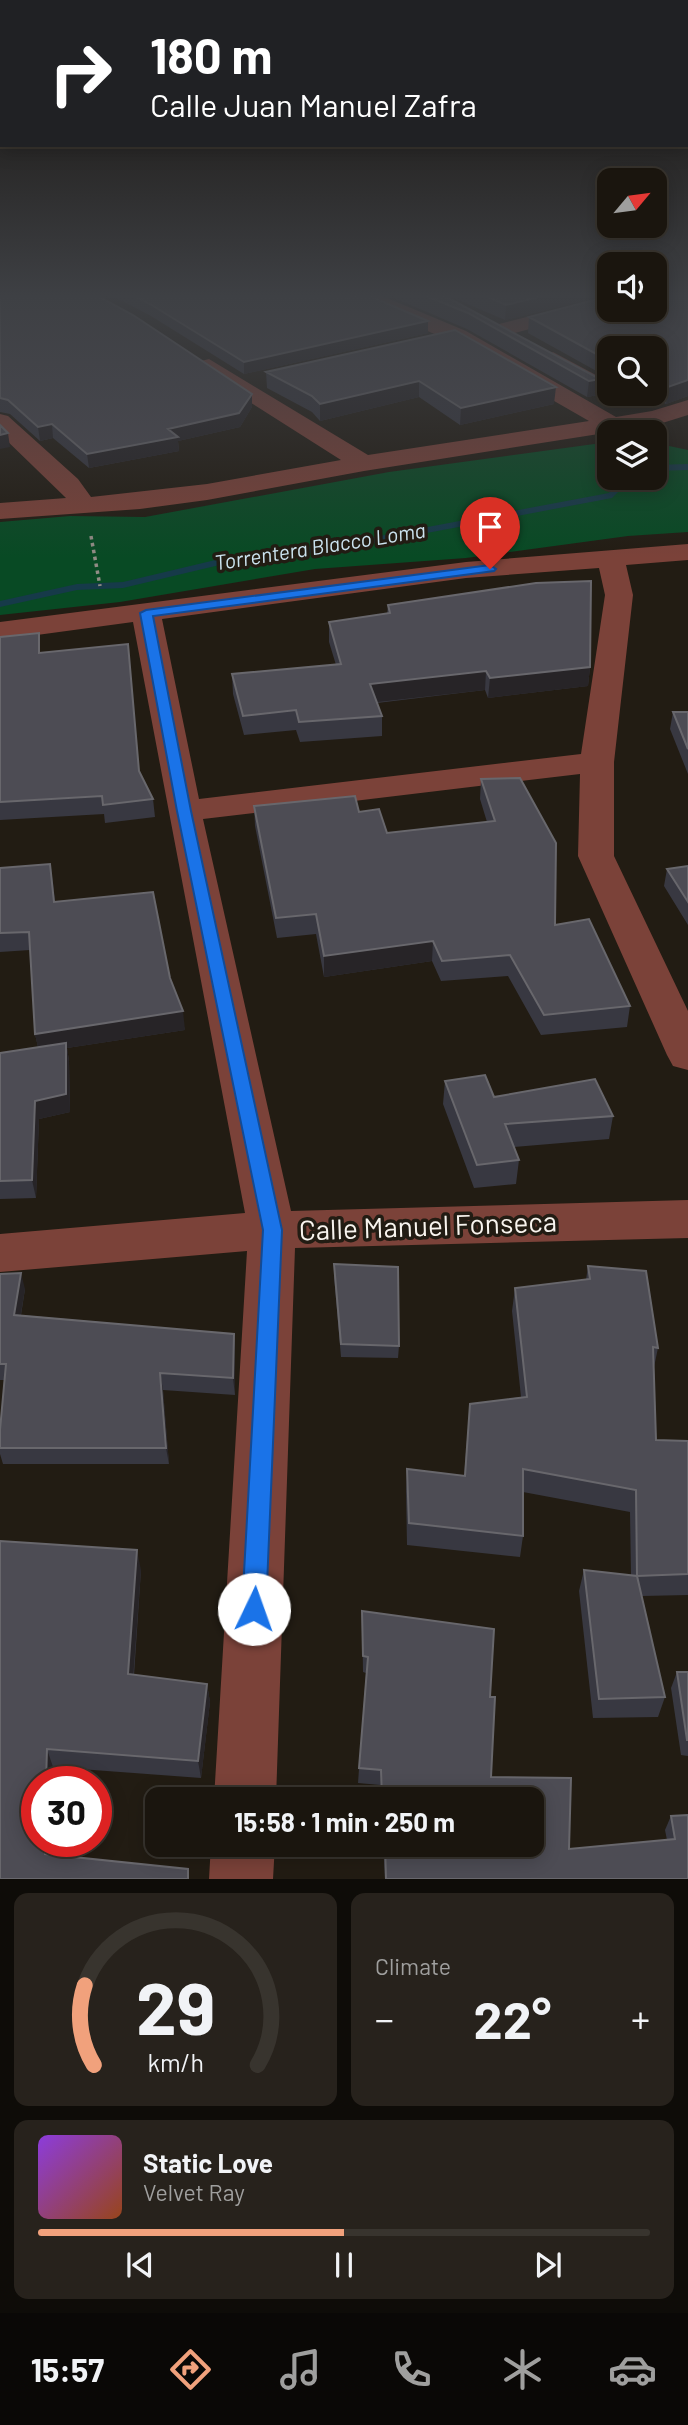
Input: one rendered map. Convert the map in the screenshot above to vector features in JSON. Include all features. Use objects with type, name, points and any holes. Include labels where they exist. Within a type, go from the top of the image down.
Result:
[{"type":"street","points":[[234,383],[364,463]]},
{"type":"street","points":[[237,385],[247,383]]},
{"type":"street","points":[[539,383],[604,420]]},
{"type":"street","points":[[634,406],[688,431]]},
{"type":"street","points":[[641,420],[688,407]]},
{"type":"street","points":[[0,421],[69,484],[84,505]]},
{"type":"street","points":[[0,511],[207,492],[364,463],[597,426]]},
{"type":"street","points":[[0,631],[466,570],[611,561],[688,552]]},
{"type":"street","points":[[611,561],[619,595],[597,762],[596,856],[688,1055]]},
{"type":"street","points":[[146,613],[184,811],[272,1230],[246,1787]]},
{"type":"street","points":[[184,811],[597,762]]},
{"type":"street","name":"Calle Manuel Fonseca","points":[[0,1253],[272,1230],[688,1219]]},
{"type":"street","points":[[241,1879],[242,1857]]},
{"type":"green space","points":[[597,444],[597,490],[667,490],[667,446],[688,450],[688,532],[628,536],[466,558],[315,569],[120,602],[0,615],[0,522],[70,516],[145,517],[389,472]]},
{"type":"building","points":[[0,383],[235,383],[252,394],[239,413],[168,429],[178,437],[87,454],[52,424],[38,427],[8,400],[0,398]]},
{"type":"building","points":[[286,383],[412,383],[320,404],[312,396]]},
{"type":"building","points":[[422,383],[548,383],[556,387],[461,408]]},
{"type":"building","points":[[667,383],[680,383],[668,387],[667,387]]},
{"type":"building","points":[[0,425],[8,433],[0,435]]},
{"type":"building","points":[[591,581],[590,667],[490,678],[486,671],[370,684],[382,716],[299,722],[296,710],[243,716],[232,674],[341,664],[329,622],[390,613],[388,605],[536,583]]},
{"type":"building","points":[[39,633],[39,653],[128,644],[139,771],[153,799],[103,805],[102,796],[0,802],[0,637]]},
{"type":"building","points":[[673,712],[688,712],[688,749]]},
{"type":"building","points":[[520,778],[556,843],[555,925],[589,919],[630,1006],[544,1015],[510,955],[442,961],[433,941],[324,956],[316,914],[276,918],[254,806],[355,796],[359,812],[379,809],[387,833],[495,821],[481,779]]},
{"type":"building","points":[[50,864],[54,902],[153,892],[170,978],[183,1011],[35,1034],[29,932],[0,933],[0,868]]},
{"type":"building","points":[[688,866],[688,902],[667,869]]},
{"type":"building","points":[[66,1043],[66,1094],[35,1101],[32,1180],[0,1181],[0,1053]]},
{"type":"building","points":[[485,1075],[494,1097],[595,1079],[613,1116],[505,1124],[519,1160],[477,1165],[445,1081]]},
{"type":"building","points":[[334,1264],[398,1267],[399,1346],[341,1344]]},
{"type":"building","points":[[588,1266],[646,1271],[658,1348],[653,1347],[656,1440],[688,1441],[688,1574],[637,1576],[636,1490],[523,1469],[523,1536],[409,1523],[407,1469],[465,1476],[470,1404],[527,1397],[515,1288],[590,1279]]},
{"type":"building","points":[[21,1273],[14,1315],[234,1334],[233,1378],[160,1373],[166,1448],[0,1448],[6,1364],[0,1364],[0,1274]]},
{"type":"building","points":[[0,1541],[137,1550],[128,1674],[207,1684],[198,1761],[47,1749],[46,1766],[21,1766],[21,1857],[74,1857],[188,1869],[188,1879],[0,1879]]},
{"type":"building","points":[[584,1570],[637,1576],[665,1697],[599,1699]]},
{"type":"building","points":[[362,1611],[494,1629],[490,1697],[495,1697],[491,1777],[571,1778],[569,1849],[675,1839],[671,1816],[688,1815],[688,1879],[386,1879],[385,1857],[544,1857],[544,1787],[382,1787],[381,1770],[359,1768],[368,1657],[363,1656]]},
{"type":"building","points":[[677,1672],[688,1672],[688,1740],[687,1740]]},
{"type":"waterway","name":"Torrentera Blacco Loma","points":[[667,468],[688,467]]},
{"type":"waterway","name":"Torrentera Blacco Loma","points":[[0,604],[77,587],[123,585],[249,555],[332,548],[612,495],[616,490]]},
{"type":"route","points":[[254,1609],[272,1230],[184,811],[146,613],[490,569]]}]
